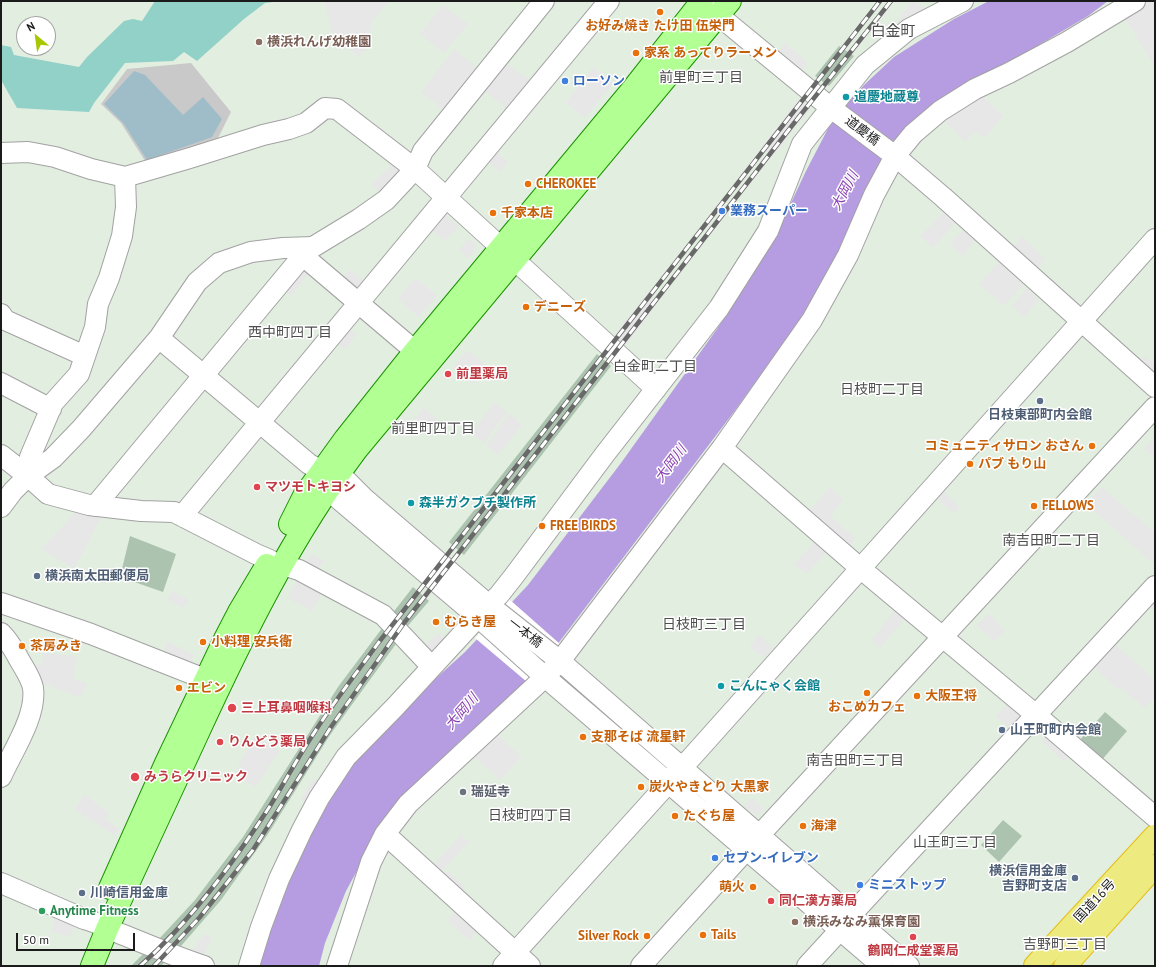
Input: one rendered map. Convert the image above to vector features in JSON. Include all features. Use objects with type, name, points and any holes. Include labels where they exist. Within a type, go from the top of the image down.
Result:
[{"type":"highway","name":"国道16号","points":[[1035,966],[1155,836]]},
{"type":"highway","name":"国道16号","points":[[1065,966],[1155,866]]},
{"type":"main road","points":[[77,966],[101,925],[213,682],[239,612],[276,562],[304,496],[330,478],[362,443],[632,90],[714,4]]},
{"type":"main road","points":[[330,478],[345,439],[415,351],[508,254]]},
{"type":"main road","points":[[92,966],[101,925]]},
{"type":"street","points":[[96,506],[306,251],[353,223],[386,200],[415,169],[424,151],[544,1]]},
{"type":"street","points":[[182,516],[609,1]]},
{"type":"street","points":[[250,966],[261,927],[279,878],[302,830],[346,756],[499,595],[605,454],[719,308],[768,231],[802,144],[833,109],[865,65],[909,29],[963,1]]},
{"type":"street","points":[[337,966],[371,862],[385,834],[408,804],[545,677],[560,661],[722,448],[812,320],[848,255],[892,154],[940,111],[975,89],[1009,73],[1067,42],[1135,1]]},
{"type":"street","name":"道慶橋","points":[[714,4],[833,109],[892,154],[948,201],[1155,387]]},
{"type":"street","points":[[1,153],[28,152],[55,157],[91,169],[125,177],[262,135],[289,130],[306,123],[325,108],[337,109],[415,169],[656,389]]},
{"type":"street","points":[[28,476],[30,457],[53,403],[79,374],[95,326],[98,304],[109,278],[122,236],[126,207],[125,177]]},
{"type":"street","points":[[509,959],[669,783],[681,767],[690,759],[1155,239]]},
{"type":"street","points":[[1,507],[13,491],[28,476],[54,458],[81,429],[159,338],[197,282],[219,263],[251,252],[283,248],[306,251],[358,303],[415,351]]},
{"type":"street","points":[[1,314],[5,320],[85,356]]},
{"type":"street","points":[[159,338],[309,464],[364,498],[483,611]]},
{"type":"street","points":[[1,383],[51,409]]},
{"type":"street","points":[[641,966],[746,850],[761,836],[766,828],[1155,407]]},
{"type":"street","points":[[722,448],[860,568],[1155,817]]},
{"type":"street","points":[[1,455],[48,494],[96,506],[141,511],[174,512],[256,554],[299,570],[383,615],[432,667]]},
{"type":"street","points":[[807,966],[1155,586]]},
{"type":"street","points":[[1,603],[91,634],[213,682]]},
{"type":"street","name":"一本橋","points":[[483,611],[560,661],[761,836],[846,923]]},
{"type":"street","name":"一本橋","points":[[483,611],[545,677],[746,850],[846,923]]},
{"type":"street","points":[[1,633],[11,644],[29,676],[33,688],[32,705],[22,736],[1,777]]},
{"type":"street","points":[[385,834],[509,959],[530,966]]},
{"type":"street","points":[[1,883],[101,925],[179,962],[204,966]]},
{"type":"street","points":[[846,923],[882,966]]},
{"type":"street","points":[[846,923],[909,966]]},
{"type":"shaded area","points":[[155,1],[281,1],[265,3],[244,19],[197,61],[184,52],[173,61],[125,63],[94,103],[89,112],[17,108],[1,80],[1,45],[11,47],[14,55],[16,56],[79,67],[87,57],[124,21],[133,19],[142,21]]},
{"type":"shaded area","points":[[324,1],[389,1],[372,21],[369,45],[358,57],[332,32]]},
{"type":"shaded area","points":[[912,1],[926,9],[901,25],[897,22]]},
{"type":"shaded area","points":[[1148,1],[1155,1],[1155,67],[1123,15]]},
{"type":"shaded area","points":[[443,5],[468,24],[444,53],[420,34]]},
{"type":"shaded area","points":[[785,43],[808,63],[802,70],[779,51]]},
{"type":"shaded area","points":[[839,46],[854,56],[829,86],[815,76]]},
{"type":"shaded area","points":[[454,49],[477,67],[443,109],[421,92]]},
{"type":"shaded area","points":[[504,62],[532,82],[509,111],[485,91]]},
{"type":"shaded area","points":[[191,63],[231,112],[218,138],[147,164],[121,123],[101,104],[127,69]]},
{"type":"shaded area","points":[[593,67],[614,83],[585,117],[566,103]]},
{"type":"shaded area","points":[[134,71],[145,75],[183,115],[203,97],[222,119],[212,137],[147,160],[124,124],[104,104]]},
{"type":"shaded area","points":[[981,95],[1003,116],[984,138],[976,131],[965,142],[943,119]]},
{"type":"shaded area","points":[[799,99],[811,108],[773,156],[761,148]]},
{"type":"shaded area","points":[[494,150],[508,162],[500,172],[485,160]]},
{"type":"shaded area","points":[[394,162],[405,170],[382,194],[371,185]]},
{"type":"shaded area","points":[[441,212],[459,226],[445,241],[428,228]]},
{"type":"shaded area","points":[[943,213],[955,223],[933,248],[920,236]]},
{"type":"shaded area","points":[[963,230],[975,241],[963,256],[950,243]]},
{"type":"shaded area","points":[[1021,236],[1045,258],[1037,270],[1013,248]]},
{"type":"shaded area","points":[[469,238],[477,246],[468,258],[459,250]]},
{"type":"shaded area","points":[[999,262],[1023,285],[1004,306],[979,284]]},
{"type":"shaded area","points":[[300,265],[310,272],[291,296],[282,289]]},
{"type":"shaded area","points":[[349,270],[367,283],[357,295],[341,281]]},
{"type":"shaded area","points":[[415,278],[437,295],[419,317],[398,299]]},
{"type":"shaded area","points":[[1026,288],[1039,300],[1024,317],[1012,306]]},
{"type":"shaded area","points":[[646,295],[657,304],[626,345],[614,336]]},
{"type":"shaded area","points":[[348,328],[356,334],[345,350],[337,343]]},
{"type":"shaded area","points":[[467,350],[488,367],[474,384],[453,368]]},
{"type":"shaded area","points":[[597,354],[611,366],[464,555],[449,542]]},
{"type":"shaded area","points":[[1145,356],[1155,365],[1155,377],[1139,363]]},
{"type":"shaded area","points":[[494,402],[507,412],[484,443],[471,433]]},
{"type":"shaded area","points":[[424,408],[437,419],[428,430],[415,419]]},
{"type":"shaded area","points":[[509,413],[522,425],[498,455],[486,446]]},
{"type":"shaded area","points":[[1155,436],[1155,458],[1144,449]]},
{"type":"shaded area","points":[[830,487],[843,500],[830,516],[856,539],[849,546],[808,512]]},
{"type":"shaded area","points":[[1102,487],[1155,533],[1155,565],[1086,504]]},
{"type":"shaded area","points":[[944,492],[960,507],[953,514],[938,499]]},
{"type":"shaded area","points":[[76,512],[101,517],[74,569],[41,549]]},
{"type":"shaded area","points":[[130,536],[176,554],[163,592],[120,577]]},
{"type":"shaded area","points":[[815,542],[826,552],[807,574],[794,564]]},
{"type":"shaded area","points":[[312,554],[324,561],[316,573],[304,566]]},
{"type":"shaded area","points":[[298,579],[323,591],[312,611],[288,598]]},
{"type":"shaded area","points":[[413,587],[429,601],[406,628],[391,615]]},
{"type":"shaded area","points":[[173,591],[189,600],[184,608],[167,600]]},
{"type":"shaded area","points":[[895,609],[905,618],[880,648],[871,641]]},
{"type":"shaded area","points":[[989,614],[1005,631],[995,641],[976,625]]},
{"type":"shaded area","points":[[383,627],[398,641],[330,735],[268,834],[221,900],[181,946],[159,939],[195,900],[243,837],[338,687]]},
{"type":"shaded area","points":[[439,633],[446,641],[428,657],[421,648]]},
{"type":"shaded area","points":[[759,634],[773,648],[764,658],[750,647]]},
{"type":"shaded area","points":[[167,642],[194,654],[189,665],[164,653]]},
{"type":"shaded area","points":[[1115,644],[1155,680],[1155,698],[1145,708],[1121,688],[1119,690],[1094,668]]},
{"type":"shaded area","points":[[43,653],[77,656],[73,678],[87,684],[81,697],[37,682],[30,670],[42,663]]},
{"type":"shaded area","points":[[1006,705],[1022,718],[1012,730],[996,716]]},
{"type":"shaded area","points":[[1105,712],[1127,731],[1100,762],[1078,742]]},
{"type":"shaded area","points":[[497,734],[521,757],[500,780],[473,756]]},
{"type":"shaded area","points":[[1046,735],[1069,756],[1064,762],[1042,741]]},
{"type":"shaded area","points":[[255,736],[279,751],[256,787],[234,775]]},
{"type":"shaded area","points":[[314,778],[320,784],[307,803],[301,799]]},
{"type":"shaded area","points":[[84,794],[109,813],[106,820],[118,828],[115,836],[75,810]]},
{"type":"shaded area","points":[[751,798],[764,809],[757,816],[744,806]]},
{"type":"shaded area","points":[[1003,820],[1022,836],[999,862],[981,845]]},
{"type":"shaded area","points":[[461,835],[469,842],[441,872],[433,865]]},
{"type":"shaded area","points":[[448,871],[465,887],[459,893],[442,878]]},
{"type":"shaded area","points":[[454,911],[477,931],[470,940],[448,922]]},
{"type":"shaded area","points":[[56,913],[76,921],[70,937],[51,931]]},
{"type":"shaded area","points":[[204,934],[211,937],[203,958],[191,953]]},
{"type":"shaded area","points":[[146,951],[167,960],[161,966],[131,966]]},
{"type":"water","name":"大岡川","points":[[989,1],[1108,1],[1088,16],[1025,53],[970,82],[934,104],[896,139],[880,165],[860,213],[814,301],[733,413],[560,641],[524,684],[458,743],[413,787],[378,832],[346,891],[325,943],[319,966],[259,966],[280,889],[346,766],[401,710],[465,652],[528,585],[621,463],[717,329],[776,235],[806,171],[832,121],[864,85],[894,57],[954,19]]},
{"type":"pier","points":[[509,599],[560,644],[527,682],[475,638]]},
{"type":"railway","points":[[140,966],[177,930],[226,870],[270,806],[302,751],[322,721],[379,642],[880,1]]},
{"type":"railway","points":[[154,966],[200,917],[253,850],[331,727],[404,623],[891,1]]},
{"type":"place","name":"お好み焼き たけ田 伍栄門","points":[[660,12]]},
{"type":"place","name":"横浜れんげ幼稚園","points":[[259,42]]},
{"type":"place","name":"家系 あってりラーメン","points":[[636,53]]},
{"type":"place","name":"ローソン","points":[[565,81]]},
{"type":"place","name":"道慶地蔵尊","points":[[846,97]]},
{"type":"place","name":"CHEROKEE","points":[[528,184]]},
{"type":"place","name":"業務スーパー","points":[[722,211]]},
{"type":"place","name":"千家本店","points":[[493,213]]},
{"type":"place","name":"デニーズ","points":[[526,307]]},
{"type":"place","name":"前里薬局","points":[[448,374]]},
{"type":"place","name":"日枝東部町内会館","points":[[1040,401]]},
{"type":"place","name":"コミュニティサロン おさん","points":[[1092,446]]},
{"type":"place","name":"パブ もり山","points":[[970,464]]},
{"type":"place","name":"マツモトキヨシ","points":[[257,487]]},
{"type":"place","name":"森半ガクブチ製作所","points":[[411,503]]},
{"type":"place","name":"FELLOWS","points":[[1034,506]]},
{"type":"place","name":"FREE BIRDS","points":[[542,526]]},
{"type":"place","name":"横浜南太田郵便局","points":[[37,576]]},
{"type":"place","name":"むらき屋","points":[[436,622]]},
{"type":"place","name":"小料理 安兵衛","points":[[203,642]]},
{"type":"place","name":"茶房みき","points":[[22,646]]},
{"type":"place","name":"こんにゃく会館","points":[[721,686]]},
{"type":"place","name":"エビン","points":[[179,688]]},
{"type":"place","name":"おこめカフェ","points":[[867,693]]},
{"type":"place","name":"大阪王将","points":[[917,696]]},
{"type":"place","name":"三上耳鼻咽喉科","points":[[232,708]]},
{"type":"place","name":"山王町町内会館","points":[[1002,730]]},
{"type":"place","name":"支那そば 流星軒","points":[[583,737]]},
{"type":"place","name":"りんどう薬局","points":[[220,742]]},
{"type":"place","name":"みうらクリニック","points":[[135,777]]},
{"type":"place","name":"炭火やきとり 大黒家","points":[[641,787]]},
{"type":"place","name":"瑞延寺","points":[[463,792]]},
{"type":"place","name":"たぐち屋","points":[[675,816]]},
{"type":"place","name":"海津","points":[[803,826]]},
{"type":"place","name":"セブン-イレブン","points":[[715,858]]},
{"type":"place","name":"横浜信用金庫 吉野町支店","points":[[1075,878]]},
{"type":"place","name":"ミニストップ","points":[[860,885]]},
{"type":"place","name":"萌火","points":[[753,887]]},
{"type":"place","name":"川崎信用金庫","points":[[82,893]]},
{"type":"place","name":"同仁漢方薬局","points":[[771,901]]},
{"type":"place","name":"Anytime Fitness","points":[[42,911]]},
{"type":"place","name":"横浜みなみ薫保育園","points":[[795,922]]},
{"type":"place","name":"Tails","points":[[703,935]]},
{"type":"place","name":"Silver Rock","points":[[647,936]]},
{"type":"place","name":"鶴岡仁成堂薬局","points":[[913,937]]},
{"type":"district","name":"白金町","points":[[893,32]]},
{"type":"district","name":"前里町三丁目","points":[[701,78]]},
{"type":"district","name":"西中町四丁目","points":[[290,333]]},
{"type":"district","name":"白金町二丁目","points":[[655,367]]},
{"type":"district","name":"日枝町二丁目","points":[[882,390]]},
{"type":"district","name":"前里町四丁目","points":[[433,429]]},
{"type":"district","name":"南吉田町二丁目","points":[[1051,541]]},
{"type":"district","name":"日枝町三丁目","points":[[704,625]]},
{"type":"district","name":"南吉田町三丁目","points":[[855,761]]},
{"type":"district","name":"日枝町四丁目","points":[[530,816]]},
{"type":"district","name":"山王町三丁目","points":[[955,843]]},
{"type":"district","name":"吉野町三丁目","points":[[1065,945]]}]
